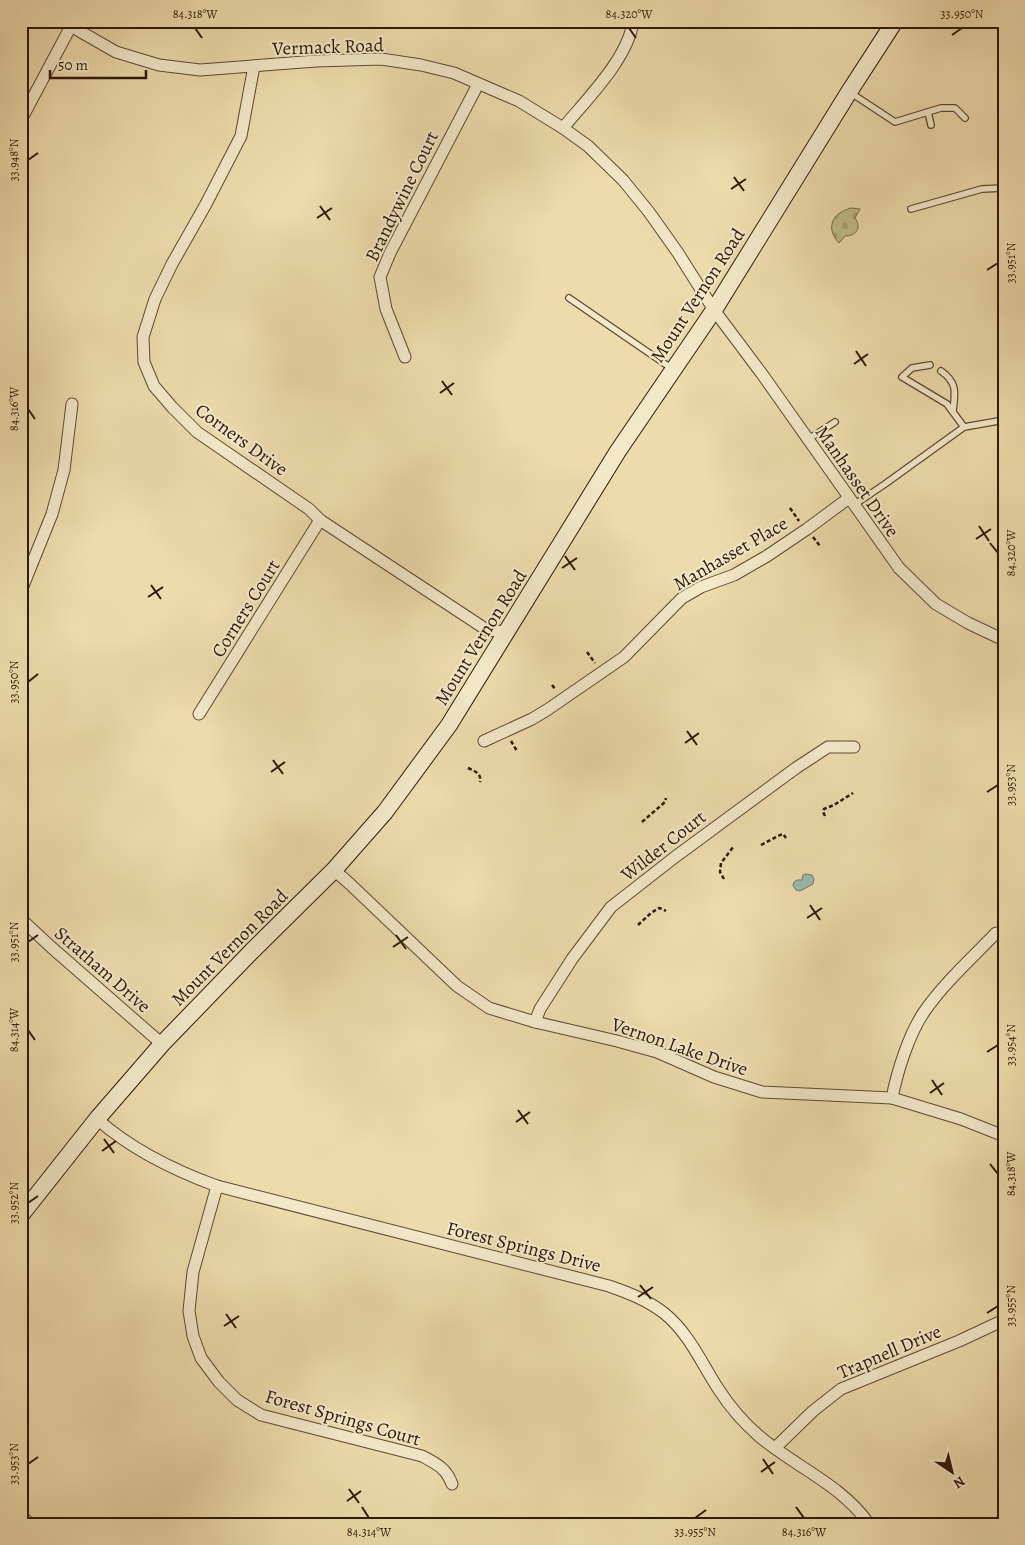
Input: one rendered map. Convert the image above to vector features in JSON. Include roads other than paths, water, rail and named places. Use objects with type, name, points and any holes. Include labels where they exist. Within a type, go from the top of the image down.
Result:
[{"type":"main road","name":"Mount Vernon Road","points":[[21,1215],[97,1119],[162,1044],[334,870],[386,812],[449,725],[618,451],[714,310],[895,21]]},
{"type":"street","points":[[563,128],[599,88],[621,53],[632,31],[633,21]]},
{"type":"street","points":[[21,120],[67,23]]},
{"type":"street","name":"Vermack Road","points":[[67,23],[116,52],[159,64],[200,70],[316,61],[381,59],[421,65],[454,73],[519,101],[588,146],[623,180],[649,212],[678,253],[714,310]]},
{"type":"street","name":"Corners Drive","points":[[254,66],[241,136],[154,299],[143,337],[144,362],[154,386],[197,432],[308,509],[320,520],[487,630],[506,632]]},
{"type":"street","name":"Brandywine Court","points":[[405,357],[386,309],[380,277],[477,84]]},
{"type":"street","name":"Manhasset Drive","points":[[714,310],[762,374],[899,568],[936,604],[968,623],[1004,640]]},
{"type":"street","points":[[21,591],[52,514],[64,470],[72,404]]},
{"type":"street","name":"Manhasset Place","points":[[484,741],[532,719],[624,657],[639,644],[682,598],[701,587],[734,575],[851,501]]},
{"type":"street","name":"Corners Court","points":[[199,714],[320,520]]},
{"type":"street","name":"Wilder Court","points":[[535,1022],[540,1009],[572,960],[611,908],[674,857],[796,768],[828,747],[854,747]]},
{"type":"street","name":"Vernon Lake Drive","points":[[334,870],[457,986],[490,1008],[535,1022],[657,1052],[714,1077],[762,1092],[892,1098],[1004,1136]]},
{"type":"street","name":"Stratham Drive","points":[[21,920],[162,1044]]},
{"type":"street","points":[[892,1098],[895,1083],[912,1035],[923,1014],[936,996],[996,933]]},
{"type":"street","name":"Forest Springs Drive","points":[[97,1119],[122,1139],[158,1162],[185,1175],[217,1186],[629,1293],[649,1302],[665,1314],[681,1330],[720,1392],[738,1415],[775,1448],[837,1490],[854,1505],[869,1524]]},
{"type":"street","name":"Forest Springs Court","points":[[217,1186],[194,1272],[189,1312],[193,1336],[201,1358],[219,1382],[237,1400],[261,1415],[422,1456],[439,1465],[448,1474],[452,1484]]},
{"type":"street","name":"Trapnell Drive","points":[[775,1448],[813,1410],[841,1389],[959,1341],[1004,1320]]},
{"type":"street","points":[[21,1516],[30,1524]]},
{"type":"lane","points":[[849,92],[895,122],[942,108],[955,108],[965,118]]},
{"type":"lane","points":[[928,112],[931,125]]},
{"type":"lane","points":[[911,209],[982,190],[1004,188]]},
{"type":"lane","points":[[569,298],[673,370]]},
{"type":"lane","points":[[930,365],[912,368],[902,378],[948,404],[964,427]]},
{"type":"lane","points":[[941,371],[949,377],[955,389],[953,411]]},
{"type":"lane","points":[[851,501],[964,427],[1004,420]]},
{"type":"lane","points":[[807,440],[835,422]]}]
